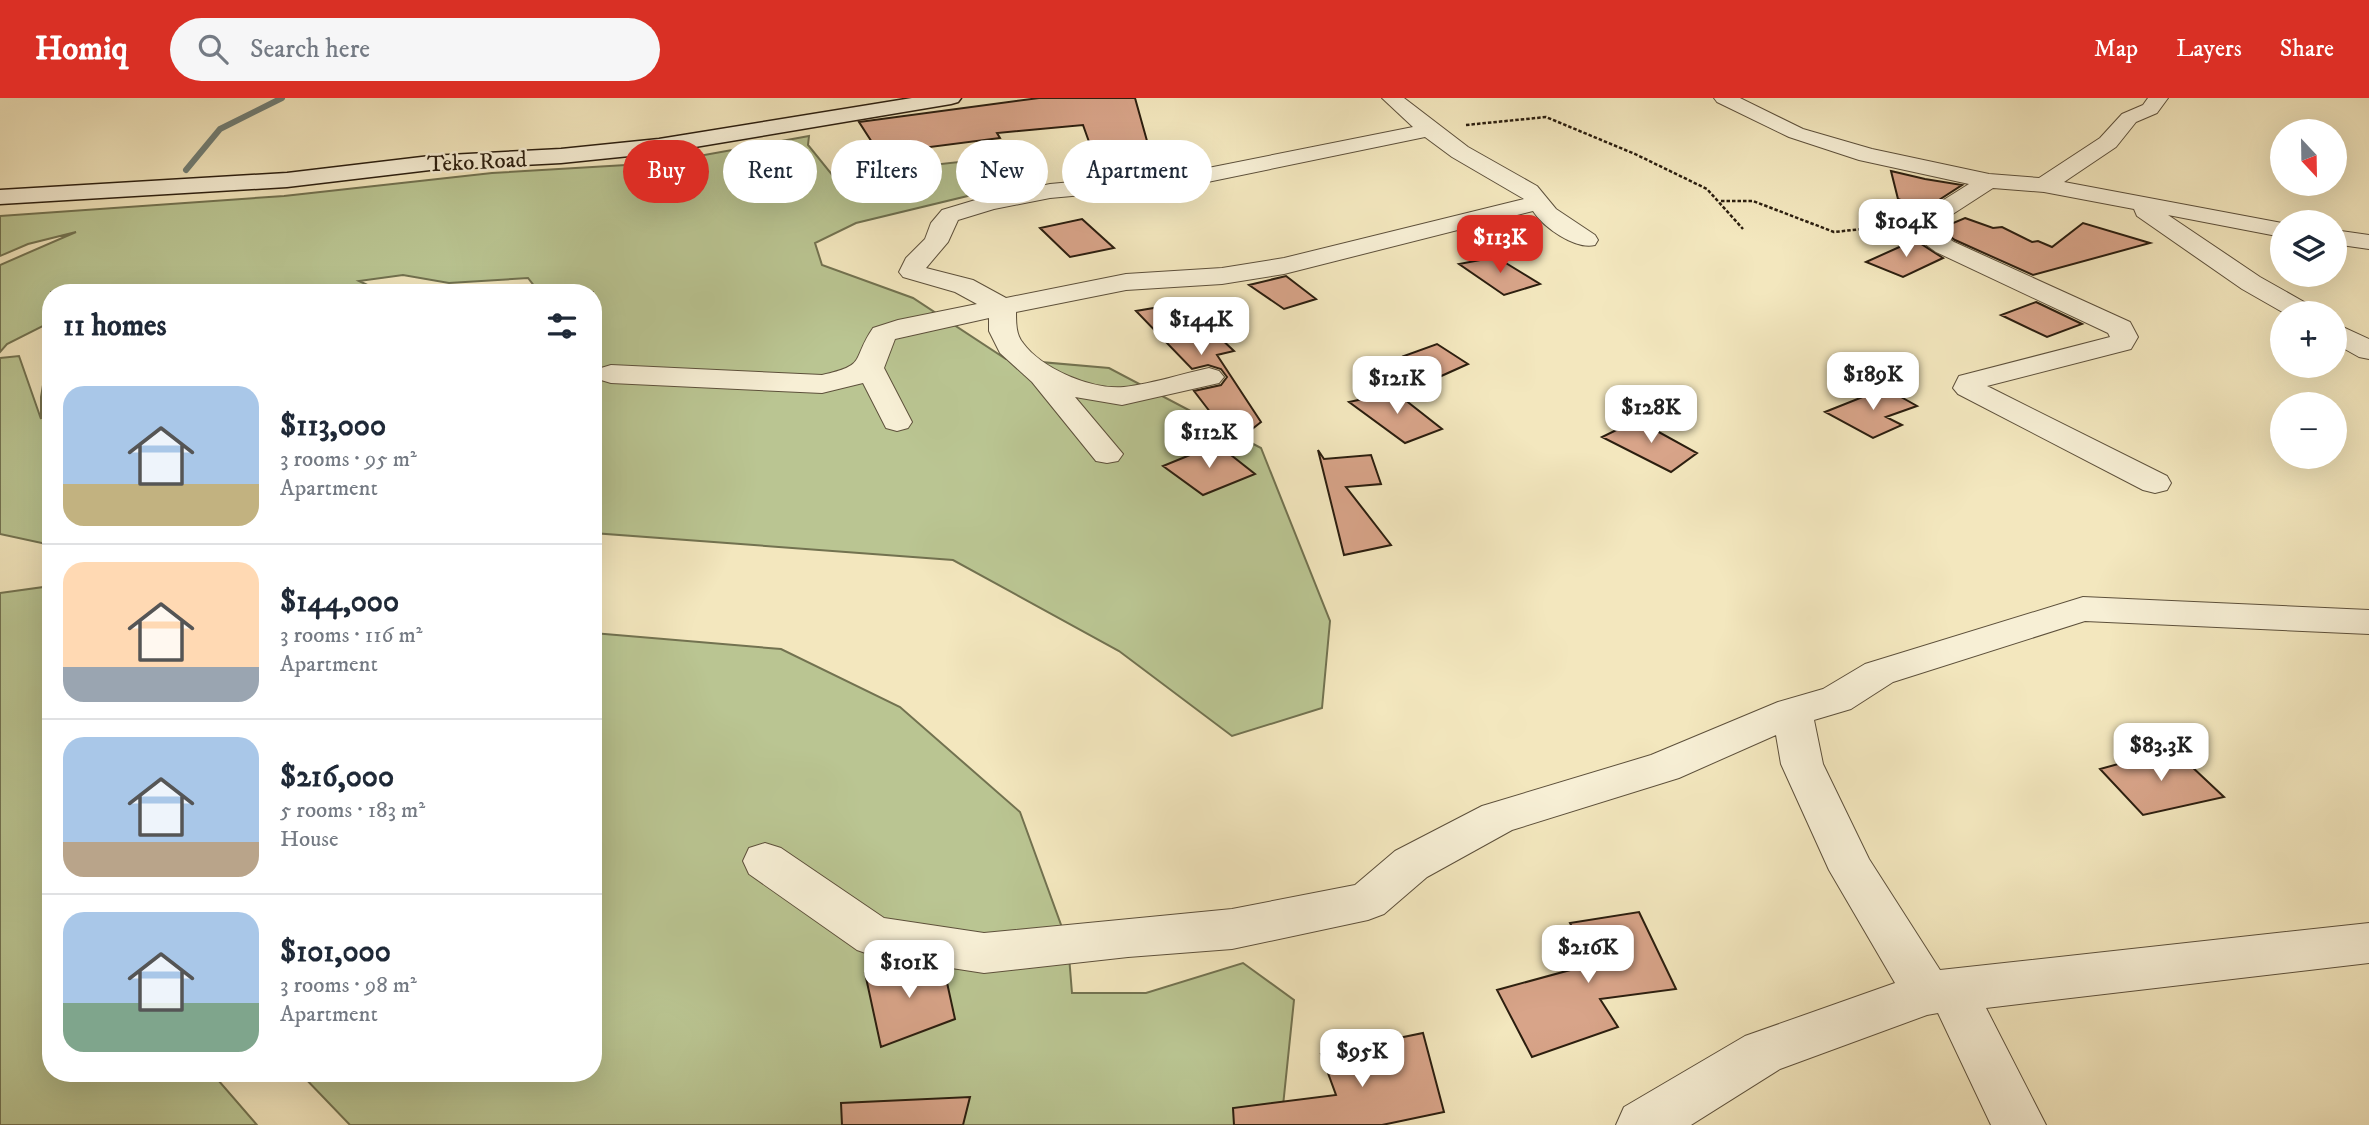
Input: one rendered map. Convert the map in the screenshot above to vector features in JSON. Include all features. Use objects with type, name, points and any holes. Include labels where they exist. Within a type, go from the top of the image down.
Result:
[{"type":"street","name":"Teko Road","points":[[0,197],[288,180],[430,163],[623,150],[951,98]]},
{"type":"street","points":[[1392,98],[1429,131],[1529,191],[1547,214],[1586,240]]},
{"type":"street","points":[[1724,98],[1826,144],[1989,180],[2044,185],[2270,228]]},
{"type":"street","points":[[2044,185],[2108,142],[2129,118],[2150,109],[2158,98]]},
{"type":"street","points":[[1002,307],[964,286],[912,272],[915,263],[936,242],[943,223],[950,215],[990,203],[1050,191],[1193,178],[1343,149],[1372,140],[1429,131]]},
{"type":"street","points":[[1908,223],[1934,215],[1989,180]]},
{"type":"street","points":[[611,374],[822,384],[854,377],[870,368],[883,334],[898,328],[1126,282],[1222,276],[1284,266],[1540,202]]},
{"type":"street","points":[[2133,203],[2282,301]]},
{"type":"street","points":[[1908,223],[1945,247],[2120,328],[2124,337],[2121,343],[2069,355],[1967,385],[1968,388],[2155,483]]},
{"type":"street","points":[[2347,239],[2369,242]]},
{"type":"street","points":[[1002,307],[1003,331],[1010,347],[1042,376],[1107,454]]},
{"type":"street","points":[[2347,338],[2369,351]]},
{"type":"street","points":[[870,368],[897,422]]},
{"type":"street","points":[[1042,376],[1087,391],[1122,396],[1209,377]]},
{"type":"street","points":[[765,861],[874,936],[984,953],[1232,929],[1368,901],[1411,864],[1497,818],[1664,767],[1792,712],[1837,699],[1879,673],[2083,609],[2369,622]]},
{"type":"street","points":[[1792,712],[1802,764],[1852,870],[1939,992],[2019,1125]]},
{"type":"street","points":[[1643,1125],[1763,1052],[1939,992],[2369,943]]},
{"type":"path","points":[[1429,131],[1513,118],[1546,117],[1635,154],[1706,189],[1744,229]]},
{"type":"path","points":[[1720,201],[1753,201],[1834,232],[1847,233],[1908,223]]},
{"type":"green space","points":[[809,136],[809,140],[787,140]]},
{"type":"green space","points":[[723,152],[723,203],[817,203],[817,156],[831,174],[831,203],[939,203],[856,223],[815,243],[822,265],[913,298],[1006,359],[1109,368],[1261,448],[1330,621],[1322,708],[1232,736],[1119,651],[953,560],[602,534],[602,284],[533,284],[528,278],[449,283],[403,275],[359,281],[365,284],[42,284],[42,326],[7,344],[0,352],[0,265],[76,232],[28,244],[0,256],[0,216],[284,196],[492,173],[623,165],[623,203],[709,203],[709,154]]},
{"type":"green space","points":[[956,162],[956,199],[942,202],[942,164]]},
{"type":"green space","points":[[19,356],[41,419],[42,391],[42,543],[0,534],[0,358]]},
{"type":"green space","points":[[42,587],[42,1082],[220,1082],[257,1125],[0,1125],[0,593]]},
{"type":"green space","points":[[602,634],[781,649],[900,707],[1020,812],[1068,944],[1072,993],[1146,993],[1243,963],[1294,1000],[1281,1125],[350,1125],[309,1082],[602,1082]]},
{"type":"building","points":[[1039,98],[1135,98],[1147,140],[1088,140],[1083,125],[997,133],[1000,138],[956,140],[956,144],[942,145],[942,140],[871,140],[859,122]]},
{"type":"building","points":[[1891,171],[1962,185],[1925,209],[1898,199]]},
{"type":"building","points":[[1965,218],[1993,228],[2002,227],[2032,242],[2038,241],[2052,247],[2083,223],[2150,243],[2033,275],[1955,240],[1939,229]]},
{"type":"building","points":[[1082,219],[1114,248],[1070,257],[1040,228]]},
{"type":"building","points":[[1915,240],[1943,258],[1903,277],[1866,262]]},
{"type":"building","points":[[1496,257],[1540,284],[1504,295],[1459,264]]},
{"type":"building","points":[[1286,276],[1316,299],[1284,309],[1249,285]]},
{"type":"building","points":[[2036,302],[2082,324],[2047,337],[2001,315]]},
{"type":"building","points":[[1183,303],[1234,351],[1217,355],[1261,422],[1251,430],[1235,413],[1214,417],[1194,391],[1221,385],[1227,377],[1221,369],[1208,365],[1192,369],[1136,311]]},
{"type":"building","points":[[1437,344],[1468,364],[1439,377],[1404,356]]},
{"type":"building","points":[[1885,388],[1917,406],[1886,417],[1902,425],[1873,438],[1825,412]]},
{"type":"building","points":[[1395,392],[1442,429],[1405,443],[1349,402]]},
{"type":"building","points":[[1637,420],[1697,453],[1671,472],[1602,437]]},
{"type":"building","points":[[1217,444],[1255,474],[1203,495],[1163,466]]},
{"type":"building","points":[[1318,450],[1324,459],[1371,455],[1381,484],[1346,487],[1391,545],[1344,555]]},
{"type":"building","points":[[2173,749],[2224,797],[2143,815],[2100,769]]},
{"type":"building","points":[[1639,912],[1676,989],[1600,999],[1618,1027],[1532,1057],[1497,990],[1592,964],[1570,923]]},
{"type":"building","points":[[903,963],[944,969],[955,1019],[881,1047],[865,973]]},
{"type":"building","points":[[1423,1033],[1444,1112],[1382,1125],[1234,1125],[1233,1108],[1336,1095],[1321,1054]]},
{"type":"building","points":[[970,1097],[963,1125],[842,1125],[841,1103]]},
{"type":"waterway","points":[[186,170],[220,129],[282,98]]}]
